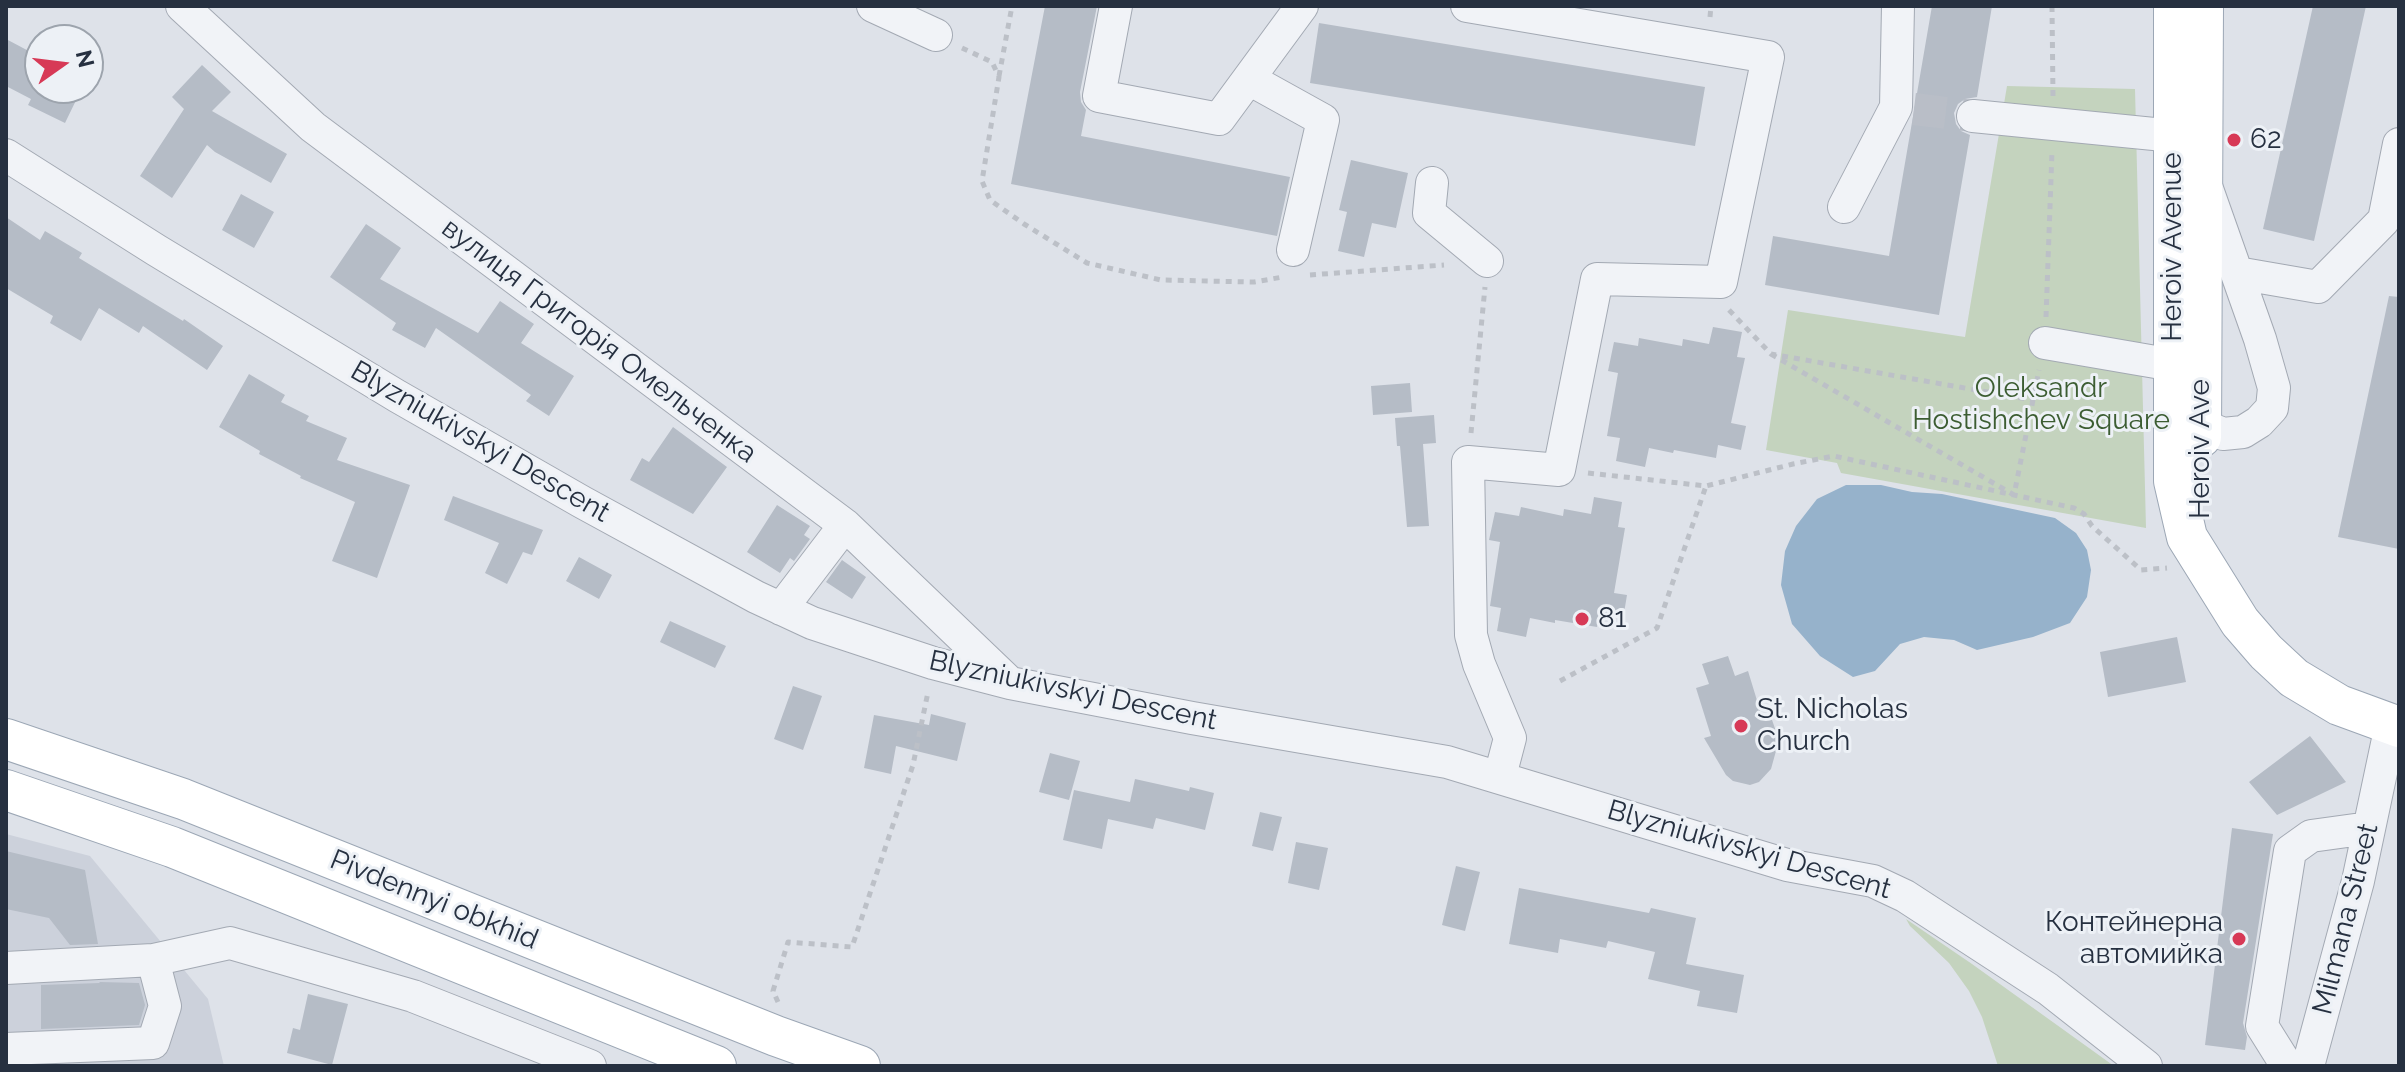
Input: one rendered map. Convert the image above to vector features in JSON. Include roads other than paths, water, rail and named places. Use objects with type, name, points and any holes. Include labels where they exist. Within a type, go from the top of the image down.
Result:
[{"type":"main road","name":"Heroiv Avenue","points":[[2174,6],[2174,481],[2187,537],[2240,622],[2294,678],[2339,705],[2395,726]]},
{"type":"main road","name":"Heroiv Ave","points":[[2199,556],[2203,518],[2200,424],[2203,6]]},
{"type":"main road","name":"Pivdennyi obkhid","points":[[6,739],[183,799],[761,1030],[860,1066]]},
{"type":"main road","name":"Pivdennyi obkhid","points":[[6,790],[172,847],[716,1066]]},
{"type":"street","name":"вулиця Григорія Омельченка","points":[[182,6],[313,127],[845,525],[1010,683]]},
{"type":"street","points":[[873,6],[936,35]]},
{"type":"street","points":[[1116,6],[1099,96],[1219,119],[1302,6]]},
{"type":"street","points":[[1467,6],[1768,57],[1721,282],[1597,279],[1559,470],[1468,462],[1471,635],[1479,664],[1510,738],[1500,776]]},
{"type":"street","points":[[1844,207],[1905,108],[1898,6]]},
{"type":"street","points":[[1249,79],[1323,120],[1291,263]]},
{"type":"street","points":[[1973,116],[2174,136]]},
{"type":"street","points":[[2237,273],[2318,287],[2392,222],[2399,144]]},
{"type":"street","name":"Blyzniukivskyi Descent","points":[[6,155],[397,396],[582,502],[781,609],[827,629],[933,663],[1010,683],[1447,762],[1787,865],[1873,881],[1905,896],[2048,989],[2146,1066]]},
{"type":"street","points":[[2045,343],[2173,377],[2186,412],[2200,424],[2223,434],[2243,432],[2259,422],[2272,408],[2274,388],[2269,367],[2202,172]]},
{"type":"street","points":[[1432,183],[1429,213],[1487,261]]},
{"type":"street","points":[[781,609],[845,525]]},
{"type":"street","name":"Milmana Street","points":[[2308,1066],[2358,881],[2395,726]]},
{"type":"street","points":[[2287,1066],[2262,1026],[2290,851],[2311,836],[2369,828]]},
{"type":"street","points":[[6,968],[153,960],[230,943],[413,996],[590,1066]]},
{"type":"street","points":[[6,1049],[153,1043],[165,1006],[153,960]]},
{"type":"water","points":[[1846,485],[1881,485],[1912,492],[1942,494],[2055,518],[2076,533],[2087,550],[2091,570],[2087,597],[2070,623],[2033,637],[1977,650],[1954,640],[1924,637],[1900,644],[1875,671],[1853,677],[1820,656],[1792,624],[1781,585],[1785,551],[1796,526],[1817,499]]},
{"type":"tunnel","points":[[1914,109],[1973,116]]},
{"type":"place","name":"62","points":[[2234,140]]},
{"type":"place","name":"81","points":[[1582,619]]},
{"type":"place","name":"St. Nicholas Church","points":[[1741,726]]},
{"type":"place","name":"Контейнерна автомийка","points":[[2239,939]]},
{"type":"park label","name":"Oleksandr Hostishchev Square","points":[[2041,405]]}]
